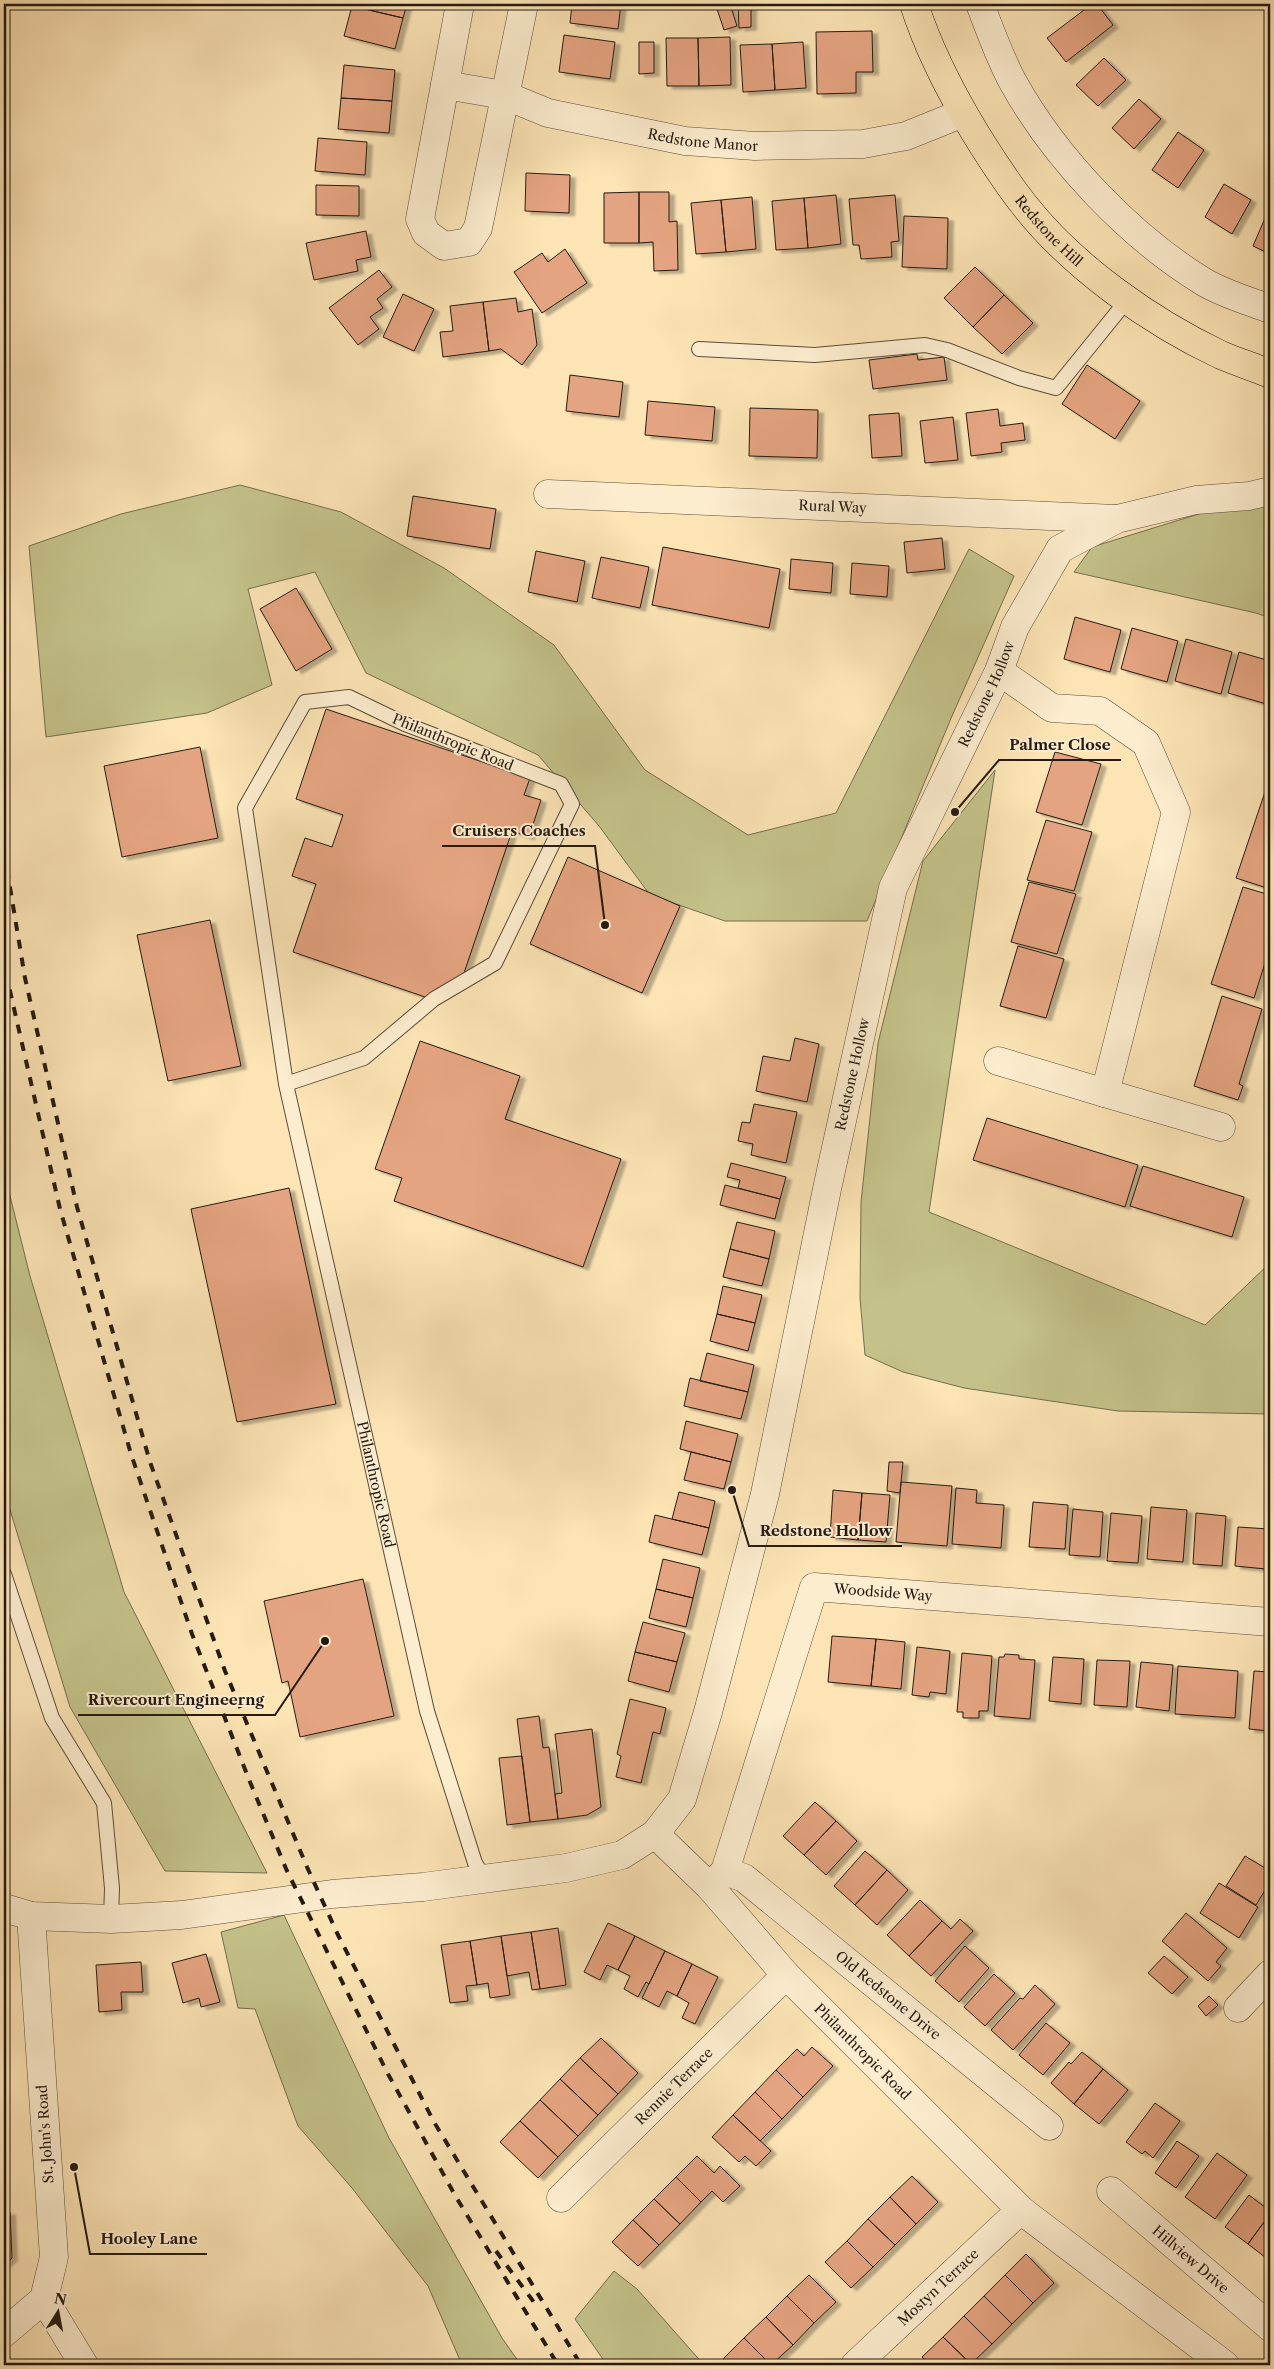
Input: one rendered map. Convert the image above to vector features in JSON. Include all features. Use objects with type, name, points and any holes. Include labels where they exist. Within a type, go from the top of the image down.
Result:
[{"type":"main road","name":"Redstone Hill","points":[[914,4],[922,27],[963,113],[996,166],[1026,208],[1060,244],[1128,299],[1170,328],[1221,355],[1270,374]]},
{"type":"street","points":[[460,4],[420,219],[426,233],[444,246],[468,242],[478,228],[524,4]]},
{"type":"street","points":[[980,4],[1013,83],[1041,128],[1071,166],[1111,207],[1158,250],[1205,283],[1270,309]]},
{"type":"street","name":"Redstone Manor","points":[[445,85],[504,95],[548,113],[685,141],[755,146],[862,144],[906,136],[963,113]]},
{"type":"street","name":"Redstone Hollow","points":[[655,1834],[682,1800],[708,1712],[765,1494],[827,1189],[892,888],[998,671],[1015,627],[1060,549],[1117,519],[1196,500],[1249,496],[1270,491]]},
{"type":"street","name":"Rural Way","points":[[548,494],[1117,519]]},
{"type":"street","points":[[998,671],[1052,708],[1100,711],[1146,743],[1176,812],[1105,1093]]},
{"type":"street","points":[[998,1061],[1221,1127]]},
{"type":"street","name":"Woodside Way","points":[[718,1879],[814,1587],[1270,1622]]},
{"type":"street","points":[[4,1908],[31,1916],[111,1918],[182,1915],[332,1894],[423,1887],[566,1868],[622,1855],[655,1834]]},
{"type":"street","name":"Philanthropic Road","points":[[655,1834],[718,1879],[786,1975],[1022,2211],[1226,2365]]},
{"type":"street","name":"Old Redstone Drive","points":[[718,1879],[744,1878],[1049,2126]]},
{"type":"street","name":"St. John's Road","points":[[31,1916],[54,2257],[44,2299]]},
{"type":"street","points":[[1238,2008],[1270,1974]]},
{"type":"street","name":"Rennie Terrace","points":[[562,2198],[786,1975]]},
{"type":"street","name":"Hillview Drive","points":[[1110,2191],[1270,2327]]},
{"type":"street","name":"Mostyn Terrace","points":[[855,2365],[1012,2218],[1022,2211]]},
{"type":"street","points":[[4,2333],[44,2299],[84,2365]]},
{"type":"lane","points":[[699,349],[815,355],[925,345],[948,350],[1019,378],[1056,388],[1128,299]]},
{"type":"lane","name":"Philanthropic Road","points":[[286,1084],[364,1058],[434,999],[495,963],[572,804],[561,784],[405,724],[349,697],[305,702],[245,808],[286,1084],[427,1711],[475,1863],[484,1879]]},
{"type":"lane","points":[[4,1574],[52,1718],[104,1803],[112,1888],[111,1918]]},
{"type":"shaded area","points":[[240,485],[341,512],[444,568],[554,645],[645,770],[748,835],[836,813],[969,549],[1014,576],[952,716],[867,921],[725,921],[650,895],[599,826],[538,755],[366,673],[315,572],[248,589],[272,685],[207,713],[46,737],[29,546],[121,514]]},
{"type":"shaded area","points":[[1270,496],[1270,618],[1256,613],[1074,572],[1092,547],[1231,504]]},
{"type":"shaded area","points":[[995,770],[929,1212],[1205,1325],[1270,1263],[1270,1414],[1118,1411],[964,1388],[903,1372],[865,1355],[860,1298],[861,1202],[878,1043],[923,861]]},
{"type":"shaded area","points":[[4,1172],[30,1276],[124,1592],[267,1873],[165,1871],[70,1707],[4,1490]]},
{"type":"shaded area","points":[[284,1915],[389,2138],[502,2338],[521,2365],[462,2365],[428,2286],[352,2188],[298,2126],[255,2009],[238,2008],[221,1932]]},
{"type":"shaded area","points":[[614,2271],[637,2289],[704,2365],[607,2365],[575,2319]]},
{"type":"building","points":[[352,4],[407,4],[403,18],[352,6]]},
{"type":"building","points":[[572,4],[621,4],[618,29],[570,23]]},
{"type":"building","points":[[730,4],[737,26],[724,30],[716,6]]},
{"type":"building","points":[[738,4],[751,4],[751,27],[739,28]]},
{"type":"building","points":[[1092,4],[1097,4],[1113,25],[1066,62],[1047,38]]},
{"type":"building","points":[[352,6],[403,18],[395,49],[344,36]]},
{"type":"building","points":[[872,31],[873,72],[856,72],[856,93],[817,94],[816,32]]},
{"type":"building","points":[[564,35],[615,42],[610,79],[559,72]]},
{"type":"building","points":[[730,37],[731,85],[699,86],[698,38]]},
{"type":"building","points":[[666,38],[698,38],[699,86],[667,86]]},
{"type":"building","points":[[639,42],[654,42],[654,73],[639,74]]},
{"type":"building","points":[[803,42],[806,88],[775,90],[772,44]]},
{"type":"building","points":[[772,44],[775,90],[743,92],[740,45]]},
{"type":"building","points":[[1104,58],[1126,80],[1098,106],[1076,85]]},
{"type":"building","points":[[344,65],[395,70],[392,101],[341,98]]},
{"type":"building","points":[[341,98],[392,101],[389,133],[338,129]]},
{"type":"building","points":[[1139,99],[1161,119],[1134,149],[1112,128]]},
{"type":"building","points":[[1178,132],[1204,150],[1178,188],[1152,170]]},
{"type":"building","points":[[318,138],[367,142],[365,175],[315,171]]},
{"type":"building","points":[[526,173],[570,175],[569,213],[525,211]]},
{"type":"building","points":[[1224,184],[1251,200],[1232,234],[1205,217]]},
{"type":"building","points":[[316,185],[359,186],[359,216],[316,215]]},
{"type":"building","points":[[639,192],[639,243],[604,243],[604,193]]},
{"type":"building","points":[[639,192],[669,192],[669,222],[677,221],[678,270],[654,271],[653,242],[639,243]]},
{"type":"building","points":[[836,195],[841,244],[808,248],[804,198]]},
{"type":"building","points":[[895,195],[899,241],[891,242],[892,257],[861,259],[859,245],[853,245],[849,199]]},
{"type":"building","points":[[752,197],[756,249],[726,252],[721,200]]},
{"type":"building","points":[[804,198],[808,248],[776,250],[772,201]]},
{"type":"building","points":[[721,200],[726,252],[696,254],[691,203]]},
{"type":"building","points":[[1270,209],[1270,254],[1253,246]]},
{"type":"building","points":[[904,216],[948,218],[947,269],[902,267]]},
{"type":"building","points":[[366,231],[371,257],[356,260],[358,271],[314,280],[306,243]]},
{"type":"building","points":[[565,249],[587,283],[542,313],[514,272],[542,253],[548,262]]},
{"type":"building","points":[[975,267],[1004,295],[973,327],[944,298]]},
{"type":"building","points":[[379,270],[392,287],[377,299],[383,308],[370,317],[379,329],[358,345],[329,308]]},
{"type":"building","points":[[403,294],[434,309],[414,351],[383,337]]},
{"type":"building","points":[[1004,295],[1033,323],[1002,354],[973,327]]},
{"type":"building","points":[[516,298],[518,312],[532,309],[537,345],[522,365],[501,349],[489,351],[483,302]]},
{"type":"building","points":[[483,302],[489,351],[443,357],[440,332],[453,331],[450,306]]},
{"type":"building","points":[[917,354],[918,360],[944,357],[947,380],[873,389],[869,360]]},
{"type":"building","points":[[1087,365],[1140,401],[1115,439],[1062,404]]},
{"type":"building","points":[[570,375],[623,382],[619,417],[566,411]]},
{"type":"building","points":[[648,401],[715,407],[712,441],[645,435]]},
{"type":"building","points":[[750,408],[818,410],[817,458],[749,456]]},
{"type":"building","points":[[998,409],[1000,426],[1023,423],[1025,440],[1001,443],[1002,452],[971,456],[966,413]]},
{"type":"building","points":[[899,413],[902,456],[872,458],[869,415]]},
{"type":"building","points":[[953,417],[958,460],[925,463],[920,421]]},
{"type":"building","points":[[413,496],[496,509],[490,549],[407,536]]},
{"type":"building","points":[[942,538],[945,569],[907,573],[904,542]]},
{"type":"building","points":[[663,547],[780,569],[769,628],[652,605]]},
{"type":"building","points":[[536,551],[585,561],[577,602],[528,592]]},
{"type":"building","points":[[601,557],[649,567],[640,608],[592,598]]},
{"type":"building","points":[[791,559],[833,563],[831,593],[789,589]]},
{"type":"building","points":[[852,563],[889,566],[887,597],[850,594]]},
{"type":"building","points":[[296,588],[332,649],[296,671],[260,609]]},
{"type":"building","points":[[1075,617],[1121,630],[1110,672],[1064,659]]},
{"type":"building","points":[[1132,628],[1178,641],[1167,682],[1121,669]]},
{"type":"building","points":[[1186,639],[1232,652],[1221,694],[1175,681]]},
{"type":"building","points":[[1239,652],[1270,661],[1270,705],[1228,693]]},
{"type":"building","points":[[326,709],[530,778],[524,795],[541,800],[529,837],[512,831],[462,979],[431,999],[293,952],[316,884],[292,876],[305,838],[332,847],[343,815],[296,799]]},
{"type":"building","points":[[200,747],[218,838],[122,857],[104,766]]},
{"type":"building","points":[[1055,752],[1101,764],[1082,825],[1036,812]]},
{"type":"building","points":[[1270,777],[1270,889],[1236,878]]},
{"type":"building","points":[[1046,820],[1092,832],[1074,891],[1027,880]]},
{"type":"building","points":[[568,857],[680,906],[642,993],[530,944]]},
{"type":"building","points":[[1029,882],[1076,894],[1057,954],[1011,942]]},
{"type":"building","points":[[1243,887],[1270,895],[1270,947],[1254,998],[1211,984]]},
{"type":"building","points":[[210,920],[241,1066],[168,1081],[137,935]]},
{"type":"building","points":[[1018,946],[1064,959],[1046,1018],[1000,1006]]},
{"type":"building","points":[[1222,996],[1262,1009],[1239,1084],[1243,1086],[1238,1100],[1194,1086]]},
{"type":"building","points":[[795,1038],[819,1044],[807,1102],[756,1091],[763,1056],[790,1061]]},
{"type":"building","points":[[420,1041],[520,1076],[505,1119],[621,1159],[583,1267],[394,1201],[402,1178],[375,1169]]},
{"type":"building","points":[[754,1104],[797,1112],[786,1163],[751,1155],[753,1144],[738,1141],[742,1122],[750,1123]]},
{"type":"building","points":[[987,1118],[1138,1165],[1125,1207],[973,1160]]},
{"type":"building","points":[[731,1163],[786,1177],[780,1199],[738,1188],[740,1180],[727,1177]]},
{"type":"building","points":[[1143,1166],[1244,1197],[1232,1237],[1130,1206]]},
{"type":"building","points":[[725,1185],[780,1199],[775,1219],[720,1205]]},
{"type":"building","points":[[289,1188],[336,1404],[237,1422],[191,1209]]},
{"type":"building","points":[[737,1222],[775,1231],[769,1259],[730,1249]]},
{"type":"building","points":[[730,1249],[769,1259],[762,1286],[723,1277]]},
{"type":"building","points":[[723,1286],[762,1295],[755,1323],[717,1314]]},
{"type":"building","points":[[717,1314],[755,1323],[748,1351],[710,1341]]},
{"type":"building","points":[[707,1353],[754,1365],[748,1392],[700,1381]]},
{"type":"building","points":[[690,1378],[748,1392],[741,1419],[684,1406]]},
{"type":"building","points":[[686,1421],[738,1434],[731,1462],[680,1449]]},
{"type":"building","points":[[691,1452],[731,1462],[724,1489],[684,1480]]},
{"type":"building","points":[[889,1462],[903,1462],[900,1493],[887,1491]]},
{"type":"building","points":[[901,1482],[952,1486],[947,1546],[896,1542]]},
{"type":"building","points":[[956,1488],[977,1490],[976,1503],[1004,1505],[1001,1548],[952,1544]]},
{"type":"building","points":[[833,1490],[862,1493],[858,1540],[830,1537]]},
{"type":"building","points":[[679,1492],[715,1501],[709,1528],[672,1519]]},
{"type":"building","points":[[862,1493],[890,1495],[886,1542],[858,1540]]},
{"type":"building","points":[[1033,1502],[1068,1505],[1065,1549],[1029,1547]]},
{"type":"building","points":[[1151,1507],[1187,1510],[1183,1562],[1147,1559]]},
{"type":"building","points":[[1073,1509],[1103,1512],[1100,1557],[1069,1555]]},
{"type":"building","points":[[1111,1513],[1142,1516],[1138,1563],[1107,1561]]},
{"type":"building","points":[[1196,1513],[1226,1516],[1222,1566],[1193,1564]]},
{"type":"building","points":[[655,1515],[709,1528],[702,1555],[649,1542]]},
{"type":"building","points":[[1270,1518],[1270,1569],[1266,1569]]},
{"type":"building","points":[[1238,1527],[1269,1529],[1266,1569],[1235,1566]]},
{"type":"building","points":[[663,1559],[700,1568],[693,1598],[656,1589]]},
{"type":"building","points":[[363,1579],[394,1716],[300,1737],[288,1681],[282,1683],[264,1601]]},
{"type":"building","points":[[656,1589],[693,1598],[686,1627],[649,1618]]},
{"type":"building","points":[[643,1622],[685,1633],[677,1662],[635,1652]]},
{"type":"building","points":[[832,1636],[876,1639],[871,1686],[828,1682]]},
{"type":"building","points":[[876,1639],[905,1642],[901,1689],[871,1686]]},
{"type":"building","points":[[917,1647],[950,1651],[946,1694],[930,1692],[929,1697],[912,1695]]},
{"type":"building","points":[[635,1652],[677,1662],[669,1692],[628,1681]]},
{"type":"building","points":[[962,1653],[992,1656],[988,1711],[979,1711],[979,1718],[963,1718],[963,1712],[957,1712]]},
{"type":"building","points":[[1005,1654],[1019,1655],[1019,1659],[1035,1660],[1030,1719],[994,1716],[999,1657],[1004,1657]]},
{"type":"building","points":[[1053,1657],[1084,1659],[1081,1704],[1049,1701]]},
{"type":"building","points":[[1097,1660],[1130,1661],[1127,1707],[1094,1705]]},
{"type":"building","points":[[1141,1662],[1173,1665],[1169,1711],[1136,1707]]},
{"type":"building","points":[[1178,1666],[1238,1671],[1235,1718],[1175,1714]]},
{"type":"building","points":[[1254,1671],[1270,1672],[1270,1731],[1249,1729]]},
{"type":"building","points":[[630,1699],[666,1708],[660,1734],[653,1732],[641,1783],[616,1777],[621,1756],[617,1754]]},
{"type":"building","points":[[539,1716],[543,1748],[549,1747],[558,1819],[530,1822],[517,1719]]},
{"type":"building","points":[[592,1729],[601,1807],[587,1815],[558,1819],[555,1794],[562,1793],[555,1734]]},
{"type":"building","points":[[522,1756],[530,1822],[507,1825],[499,1758]]},
{"type":"building","points":[[815,1802],[836,1821],[804,1855],[783,1836]]},
{"type":"building","points":[[836,1821],[857,1841],[826,1875],[804,1855]]},
{"type":"building","points":[[865,1851],[887,1870],[855,1905],[834,1886]]},
{"type":"building","points":[[1245,1856],[1270,1871],[1270,1882],[1256,1905],[1226,1886]]},
{"type":"building","points":[[887,1870],[908,1890],[877,1925],[855,1905]]},
{"type":"building","points":[[1219,1883],[1258,1907],[1239,1938],[1200,1913]]},
{"type":"building","points":[[920,1900],[942,1921],[909,1956],[887,1935]]},
{"type":"building","points":[[1186,1913],[1227,1948],[1216,1962],[1221,1966],[1208,1981],[1162,1941]]},
{"type":"building","points":[[960,1919],[973,1931],[931,1976],[909,1956],[942,1921],[951,1929]]},
{"type":"building","points":[[608,1923],[635,1936],[618,1970],[607,1965],[600,1980],[584,1972]]},
{"type":"building","points":[[558,1928],[566,1985],[540,1989],[531,1932]]},
{"type":"building","points":[[531,1932],[540,1989],[532,1990],[529,1972],[507,1976],[501,1936]]},
{"type":"building","points":[[501,1936],[510,1995],[490,1998],[488,1983],[477,1985],[470,1941]]},
{"type":"building","points":[[635,1936],[665,1951],[649,1984],[646,1982],[638,1997],[624,1989],[630,1976],[618,1970]]},
{"type":"building","points":[[470,1941],[477,1985],[466,1986],[468,2001],[450,2003],[441,1945]]},
{"type":"building","points":[[965,1946],[989,1968],[959,2002],[935,1981]]},
{"type":"building","points":[[665,1951],[692,1964],[677,1996],[667,1991],[659,2007],[642,1998]]},
{"type":"building","points":[[206,1954],[220,2002],[201,2007],[199,1998],[183,2003],[172,1963]]},
{"type":"building","points":[[1164,1956],[1188,1977],[1172,1994],[1148,1973]]},
{"type":"building","points":[[141,1962],[143,1992],[121,1992],[122,2010],[99,2012],[96,1965]]},
{"type":"building","points":[[692,1964],[718,1977],[695,2024],[682,2018],[689,2003],[677,1996]]},
{"type":"building","points":[[994,1974],[1015,1993],[985,2026],[964,2007]]},
{"type":"building","points":[[1035,1985],[1055,2004],[1013,2050],[991,2030],[1020,1998],[1023,1999]]},
{"type":"building","points":[[1209,1996],[1218,2005],[1206,2016],[1198,2006]]},
{"type":"building","points":[[1046,2023],[1070,2043],[1043,2075],[1019,2055]]},
{"type":"building","points":[[601,2038],[638,2073],[618,2094],[580,2058]]},
{"type":"building","points":[[812,2047],[833,2066],[803,2097],[776,2070],[797,2049],[804,2056]]},
{"type":"building","points":[[1082,2052],[1103,2069],[1074,2104],[1051,2083],[1069,2062],[1071,2064]]},
{"type":"building","points":[[580,2058],[618,2094],[598,2115],[560,2079]]},
{"type":"building","points":[[1103,2069],[1128,2090],[1099,2124],[1074,2104]]},
{"type":"building","points":[[776,2070],[803,2097],[782,2119],[755,2092]]},
{"type":"building","points":[[560,2079],[598,2115],[578,2136],[540,2100]]},
{"type":"building","points":[[755,2092],[782,2119],[760,2141],[733,2115]]},
{"type":"building","points":[[540,2100],[578,2136],[558,2157],[520,2121]]},
{"type":"building","points":[[1155,2103],[1180,2121],[1153,2158],[1145,2151],[1142,2154],[1126,2142]]},
{"type":"building","points":[[733,2115],[771,2151],[756,2166],[745,2156],[739,2162],[712,2137]]},
{"type":"building","points":[[520,2121],[558,2157],[538,2178],[500,2142]]},
{"type":"building","points":[[1177,2141],[1199,2156],[1176,2188],[1155,2173]]},
{"type":"building","points":[[1217,2153],[1247,2175],[1215,2219],[1185,2197]]},
{"type":"building","points":[[697,2156],[714,2173],[720,2166],[740,2186],[723,2202],[712,2191],[701,2202],[676,2177]]},
{"type":"building","points":[[912,2176],[938,2202],[916,2224],[890,2197]]},
{"type":"building","points":[[676,2177],[701,2202],[680,2224],[654,2199]]},
{"type":"building","points":[[1249,2195],[1270,2211],[1270,2214],[1248,2244],[1225,2227]]},
{"type":"building","points":[[890,2197],[916,2224],[895,2245],[868,2219]]},
{"type":"building","points":[[654,2199],[680,2224],[659,2245],[633,2220]]},
{"type":"building","points":[[4,2212],[10,2212],[12,2258],[4,2265]]},
{"type":"building","points":[[1270,2214],[1270,2261],[1248,2244]]},
{"type":"building","points":[[868,2219],[895,2245],[873,2267],[847,2241]]},
{"type":"building","points":[[633,2220],[659,2245],[638,2266],[612,2242]]},
{"type":"building","points":[[847,2241],[873,2267],[851,2288],[825,2262]]},
{"type":"building","points":[[1026,2254],[1054,2283],[1033,2303],[1005,2275]]},
{"type":"building","points":[[809,2275],[836,2302],[814,2323],[787,2296]]},
{"type":"building","points":[[1005,2275],[1033,2303],[1012,2324],[984,2296]]},
{"type":"building","points":[[787,2296],[814,2323],[793,2345],[766,2317]]},
{"type":"building","points":[[984,2296],[1012,2324],[992,2344],[964,2316]]},
{"type":"building","points":[[964,2316],[992,2344],[971,2364],[943,2337]]},
{"type":"building","points":[[766,2317],[793,2345],[771,2365],[744,2338]]},
{"type":"building","points":[[943,2337],[970,2365],[931,2365],[922,2357]]},
{"type":"building","points":[[744,2338],[771,2365],[729,2365],[723,2359]]},
{"type":"railway","points":[[4,851],[25,978],[77,1207],[150,1462],[225,1671],[307,1867],[338,1935],[434,2122],[581,2365]]},
{"type":"railway","points":[[4,954],[7,978],[60,1209],[131,1454],[192,1634],[250,1782],[287,1871],[388,2074],[456,2197],[558,2365]]},
{"type":"railway","points":[[496,2251],[536,2305]]},
{"type":"place","name":"Palmer Close","points":[[955,812]]},
{"type":"place","name":"Cruisers Coaches","points":[[605,925]]},
{"type":"place","name":"Redstone Hollow","points":[[732,1490]]},
{"type":"place","name":"Rivercourt Engineerng","points":[[325,1641]]},
{"type":"place","name":"Hooley Lane","points":[[74,2167]]}]
